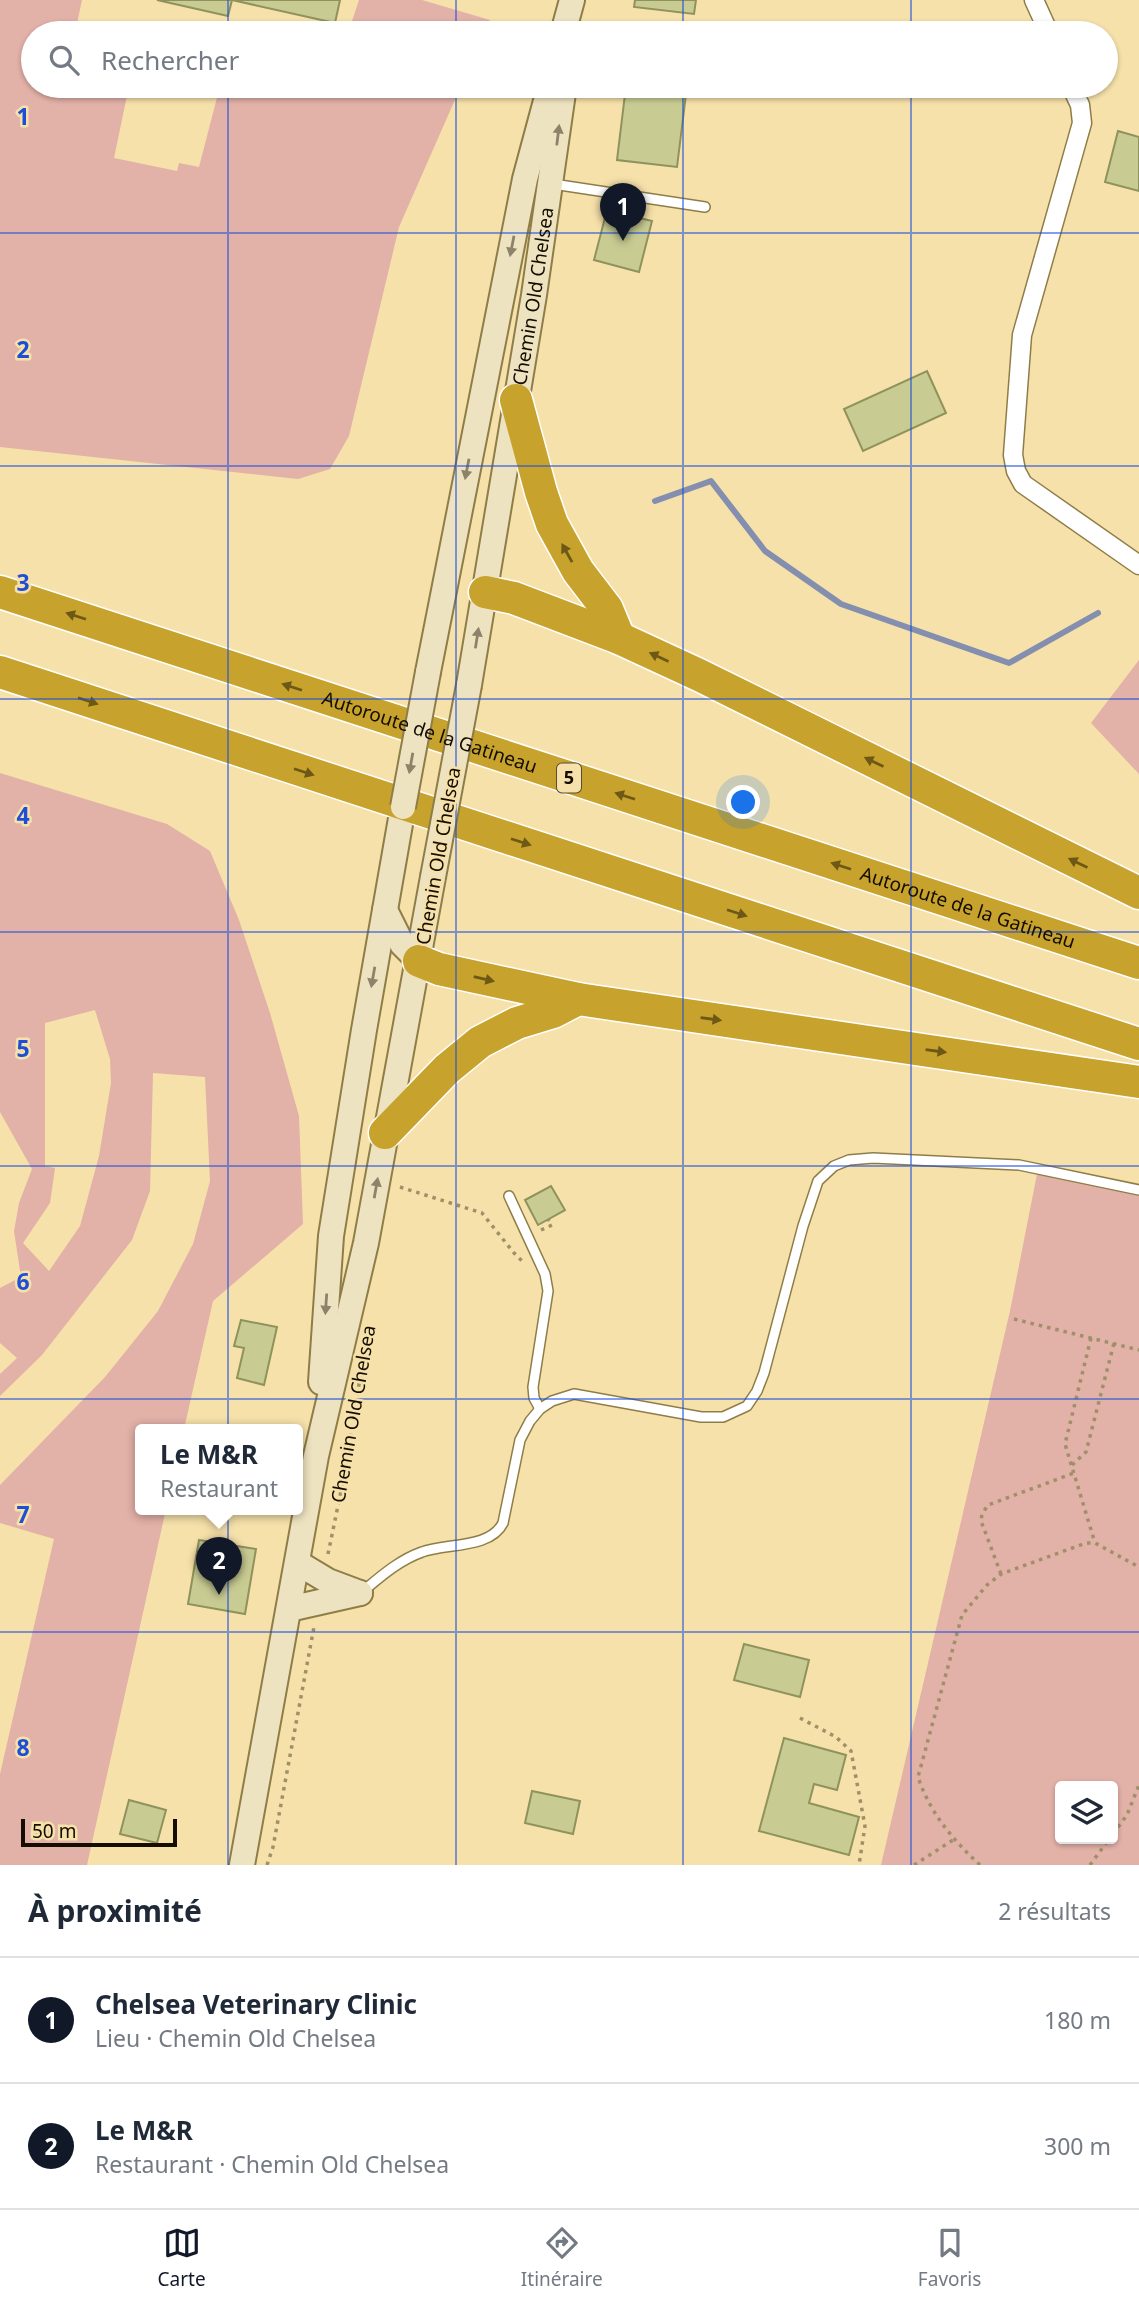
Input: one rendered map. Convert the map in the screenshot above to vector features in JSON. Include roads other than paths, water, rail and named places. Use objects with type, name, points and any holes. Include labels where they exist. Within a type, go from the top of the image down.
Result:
[{"type":"highway","points":[[516,400],[552,524],[578,572],[607,609],[619,638]]},
{"type":"highway","name":"Autoroute de la Gatineau","points":[[0,592],[1139,963]]},
{"type":"highway","points":[[485,592],[514,598],[619,638],[1139,893]]},
{"type":"highway","points":[[0,672],[1139,1044]]},
{"type":"highway","points":[[419,961],[439,969],[578,999],[1139,1082]]},
{"type":"highway","points":[[385,1133],[447,1069],[480,1042],[517,1023],[553,1012],[578,999]]},
{"type":"street","points":[[567,21],[573,0]]},
{"type":"street","points":[[571,21],[573,0]]},
{"type":"street","points":[[1034,0],[1043,21]]},
{"type":"street","name":"Chemin Old Chelsea","points":[[316,1456],[331,1236],[392,866],[441,601],[526,179],[547,98]]},
{"type":"street","name":"Chemin Old Chelsea","points":[[242,1865],[316,1456],[366,1243],[470,685],[551,184],[562,98]]},
{"type":"street","points":[[1077,98],[1082,123],[1022,335],[1013,455],[1016,471],[1023,484],[1139,565]]},
{"type":"street","points":[[441,601],[485,592]]},
{"type":"street","points":[[385,910],[402,944],[419,961]]},
{"type":"street","points":[[298,1563],[328,1581],[360,1593]]},
{"type":"street","points":[[289,1609],[360,1593]]},
{"type":"lane","points":[[551,184],[705,207]]},
{"type":"lane","points":[[360,1593],[395,1566],[418,1553],[488,1538],[500,1529],[520,1440],[530,1421],[540,1409],[552,1401],[574,1394],[701,1417],[723,1417],[739,1412],[747,1406],[764,1373],[803,1226],[818,1181],[834,1166],[849,1160],[873,1158],[1019,1166],[1139,1191]]},
{"type":"lane","points":[[509,1195],[545,1274],[548,1291],[533,1387],[534,1398],[540,1409]]},
{"type":"waterway","points":[[655,501],[711,481],[765,551],[841,604],[1009,663],[1098,613]]},
{"type":"place","name":"Chelsea Veterinary Clinic","points":[[623,241]]},
{"type":"place","name":"Le M&R","points":[[219,1595]]}]
